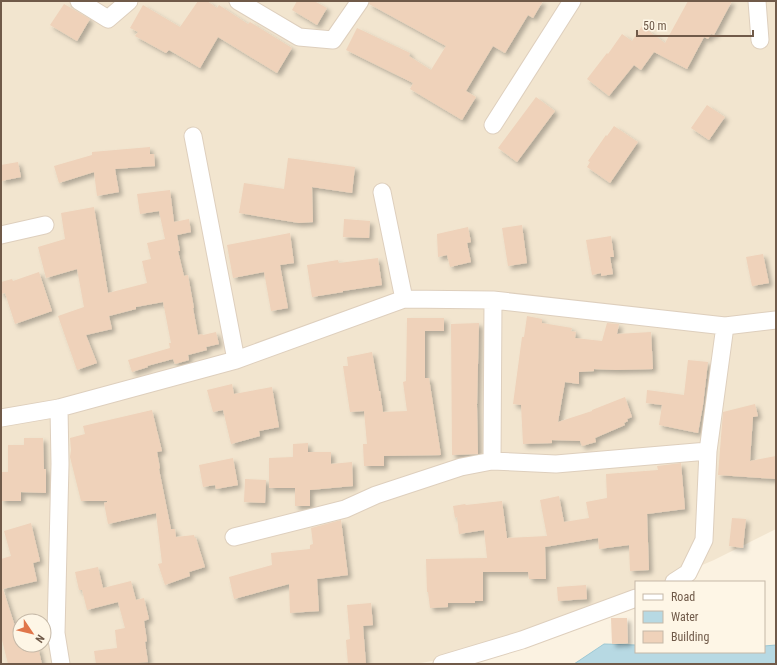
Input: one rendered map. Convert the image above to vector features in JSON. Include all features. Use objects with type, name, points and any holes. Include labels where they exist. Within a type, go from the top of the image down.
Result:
[{"type":"street","points":[[79,1],[108,19],[129,1]]},
{"type":"street","points":[[238,1],[299,37],[333,40],[360,1]]},
{"type":"street","points":[[493,125],[572,1]]},
{"type":"street","points":[[757,1],[760,40]]},
{"type":"street","points":[[193,136],[236,360]]},
{"type":"street","points":[[382,192],[404,299]]},
{"type":"street","points":[[1,235],[45,225]]},
{"type":"street","points":[[1,418],[59,408],[236,360],[404,299],[493,300],[725,326],[776,320]]},
{"type":"street","points":[[492,460],[493,300]]},
{"type":"street","points":[[676,581],[688,573],[704,540],[708,451],[725,326]]},
{"type":"street","points":[[59,408],[60,464],[56,633],[61,664]]},
{"type":"street","points":[[234,536],[345,509],[376,495],[454,469],[492,460],[556,464],[708,451]]},
{"type":"street","points":[[442,664],[522,640],[635,598]]},
{"type":"shaded area","points":[[1,1],[776,1],[776,529],[714,560],[664,581],[635,581],[635,593],[508,648],[415,664],[1,664]]},
{"type":"water","points":[[604,644],[635,645],[635,653],[765,653],[765,646],[776,645],[776,664],[574,664]]},
{"type":"building","points":[[198,1],[207,1],[217,8],[219,5],[248,24],[250,22],[292,48],[277,73],[218,37],[200,68],[169,50],[166,53],[135,36],[138,32],[130,28],[143,5],[180,27]]},
{"type":"building","points":[[297,1],[314,1],[327,8],[317,25],[292,10]]},
{"type":"building","points":[[370,1],[543,1],[533,18],[528,15],[505,53],[493,46],[466,91],[476,97],[462,120],[410,89],[413,83],[346,50],[357,28],[410,53],[409,56],[431,70],[446,46],[369,4]]},
{"type":"building","points":[[688,1],[732,1],[714,35],[711,34],[708,39],[704,37],[687,69],[654,52],[641,70],[634,65],[609,96],[587,79],[607,53],[608,54],[622,34],[632,41],[642,26],[665,43]]},
{"type":"building","points":[[64,4],[90,19],[77,41],[50,25]]},
{"type":"building","points":[[536,97],[555,111],[517,162],[498,148]]},
{"type":"building","points":[[707,105],[725,117],[709,140],[691,128]]},
{"type":"building","points":[[614,126],[638,142],[610,183],[587,167],[590,162],[588,161]]},
{"type":"building","points":[[150,147],[150,154],[154,154],[155,166],[115,169],[119,192],[97,196],[94,172],[59,183],[54,166],[92,155],[92,152]]},
{"type":"building","points":[[288,158],[355,167],[352,193],[312,187],[313,222],[299,223],[239,213],[244,183],[284,189]]},
{"type":"building","points":[[18,162],[21,177],[1,181],[1,165]]},
{"type":"building","points":[[170,190],[174,222],[189,219],[191,232],[177,235],[180,251],[178,251],[184,276],[188,275],[198,335],[216,332],[219,344],[206,347],[207,350],[188,355],[189,360],[175,364],[173,359],[132,372],[128,360],[170,348],[169,343],[171,343],[163,302],[136,307],[136,309],[109,316],[112,329],[86,335],[97,363],[77,370],[58,316],[84,307],[77,269],[46,278],[38,247],[65,239],[61,213],[94,207],[108,293],[147,283],[142,261],[151,259],[147,243],[165,239],[159,211],[140,214],[137,194]]},
{"type":"building","points":[[344,219],[370,221],[369,238],[343,237]]},
{"type":"building","points":[[522,225],[527,263],[508,266],[502,228]]},
{"type":"building","points":[[468,227],[471,242],[467,243],[471,262],[450,267],[447,255],[438,257],[437,234]]},
{"type":"building","points":[[290,233],[294,263],[280,265],[288,308],[271,311],[264,272],[233,278],[227,245]]},
{"type":"building","points":[[611,236],[614,257],[610,257],[613,274],[601,276],[601,273],[592,275],[586,240]]},
{"type":"building","points":[[763,254],[769,283],[752,286],[746,257]]},
{"type":"building","points":[[378,258],[382,285],[312,297],[307,265],[338,260],[339,263]]},
{"type":"building","points":[[39,272],[52,311],[15,324],[5,293],[1,294],[1,282],[12,279],[13,281]]},
{"type":"building","points":[[527,316],[542,319],[542,323],[572,328],[571,331],[576,332],[575,338],[602,341],[607,323],[619,324],[617,334],[651,332],[653,369],[594,369],[594,371],[579,372],[579,384],[565,382],[558,422],[592,411],[625,397],[632,417],[627,419],[628,421],[624,423],[625,425],[595,438],[596,442],[582,446],[580,441],[552,440],[552,443],[523,444],[521,405],[513,404],[522,337],[524,337]]},
{"type":"building","points":[[407,318],[444,318],[444,331],[425,331],[425,378],[429,378],[441,455],[384,456],[384,466],[364,466],[363,444],[367,444],[364,411],[350,412],[343,366],[348,366],[347,357],[372,352],[383,412],[407,411],[403,382],[406,381]]},
{"type":"building","points":[[479,323],[477,406],[478,454],[452,455],[451,324]]},
{"type":"building","points":[[688,360],[708,362],[698,433],[659,425],[662,405],[646,403],[647,390],[684,395]]},
{"type":"building","points":[[232,384],[234,394],[272,387],[279,427],[259,431],[260,436],[231,444],[223,410],[213,412],[207,390]]},
{"type":"building","points":[[755,404],[758,416],[753,417],[750,461],[776,456],[776,479],[718,475],[723,412]]},
{"type":"building","points":[[152,410],[162,451],[157,452],[171,529],[175,529],[176,537],[194,535],[205,567],[189,572],[190,576],[165,585],[158,564],[162,563],[156,513],[108,524],[104,503],[107,501],[81,501],[70,457],[70,438],[85,434],[83,426]]},
{"type":"building","points":[[24,438],[43,438],[44,469],[46,469],[46,493],[21,492],[21,501],[1,501],[2,472],[8,472],[8,445],[24,445]]},
{"type":"building","points":[[308,443],[308,452],[331,452],[331,464],[352,462],[353,486],[310,490],[310,506],[295,506],[295,488],[269,488],[269,458],[293,457],[293,444]]},
{"type":"building","points":[[233,458],[238,485],[216,489],[215,485],[203,487],[199,465]]},
{"type":"building","points":[[681,463],[685,509],[647,514],[649,570],[630,571],[629,545],[599,549],[598,538],[545,547],[546,579],[529,579],[528,572],[483,572],[483,601],[475,601],[475,603],[448,603],[448,607],[430,608],[427,592],[426,559],[487,558],[484,530],[459,534],[457,517],[455,518],[453,506],[502,501],[507,538],[547,536],[540,500],[559,496],[564,522],[589,518],[586,502],[607,498],[606,474],[658,470],[657,466]]},
{"type":"building","points":[[245,479],[266,480],[265,503],[244,502]]},
{"type":"building","points":[[732,518],[746,519],[743,548],[729,546]]},
{"type":"building","points":[[341,520],[348,575],[317,579],[319,611],[290,613],[289,584],[234,599],[229,577],[272,565],[271,553],[310,549],[310,545],[313,544],[311,528]]},
{"type":"building","points":[[31,523],[40,561],[33,563],[37,581],[3,589],[12,617],[12,653],[39,653],[42,664],[8,664],[1,636],[1,559],[11,556],[4,531]]},
{"type":"building","points":[[98,567],[103,588],[131,581],[136,600],[144,598],[149,619],[144,621],[148,662],[128,664],[96,664],[94,651],[117,648],[115,630],[125,628],[118,602],[87,610],[82,590],[79,590],[75,572]]},
{"type":"building","points":[[586,585],[587,599],[558,601],[557,587]]},
{"type":"building","points":[[371,603],[373,625],[363,626],[366,664],[348,664],[346,640],[350,639],[347,605]]},
{"type":"building","points":[[611,618],[627,618],[628,643],[612,644]]}]
